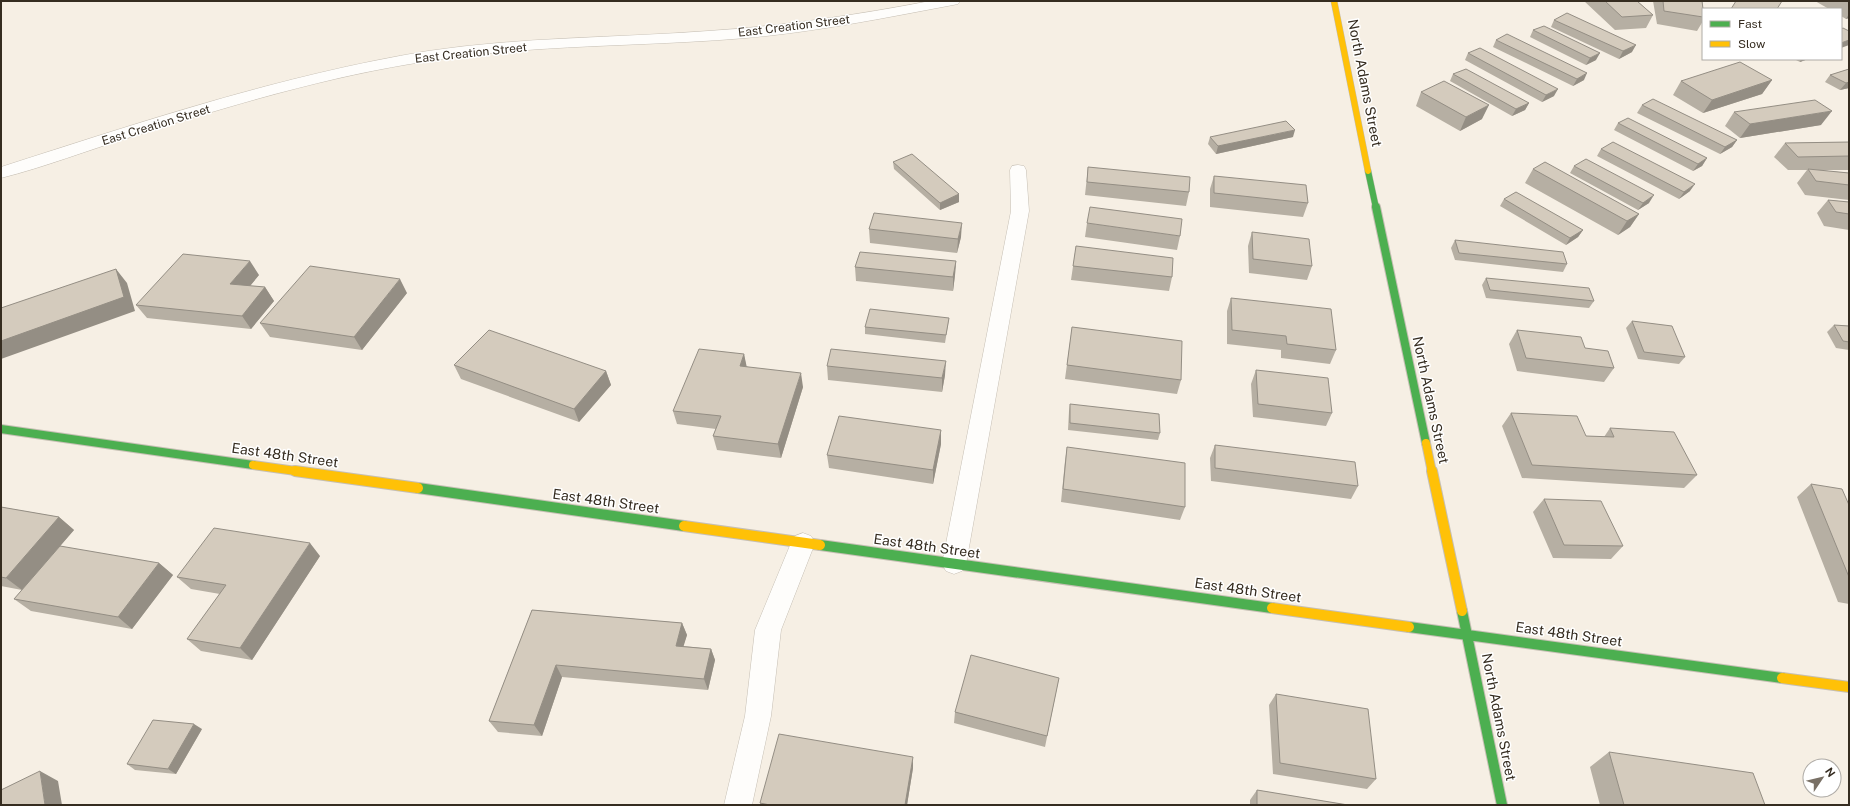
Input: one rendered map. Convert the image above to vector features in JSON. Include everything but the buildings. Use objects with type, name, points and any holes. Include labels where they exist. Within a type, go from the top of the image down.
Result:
[{"type":"street","name":"East Creation Street","points":[[1,173],[132,131],[286,86],[367,67],[432,56],[502,48],[746,33],[845,21],[954,1]]},
{"type":"street","name":"North Adams Street","points":[[1334,1],[1369,177],[1502,805]]},
{"type":"street","name":"East 48th Street","points":[[1,429],[803,543],[1849,687]]},
{"type":"lane","points":[[954,564],[1020,211],[1018,170]]},
{"type":"lane","points":[[738,805],[758,716],[768,630],[803,543]]},
{"type":"traffic: fast","points":[[1368,171],[1426,443]]},
{"type":"traffic: fast","points":[[1,429],[253,465]]},
{"type":"traffic: fast","points":[[418,488],[684,526]]},
{"type":"traffic: fast","points":[[820,545],[1272,608]]},
{"type":"traffic: fast","points":[[1462,611],[1502,805]]},
{"type":"traffic: fast","points":[[1409,627],[1782,678]]},
{"type":"traffic: slow","points":[[1334,1],[1368,171]]},
{"type":"traffic: slow","points":[[1426,443],[1462,611]]},
{"type":"traffic: slow","points":[[253,465],[418,488]]},
{"type":"traffic: slow","points":[[684,526],[820,545]]},
{"type":"traffic: slow","points":[[1272,608],[1409,627]]},
{"type":"traffic: slow","points":[[1782,678],[1849,687]]}]
